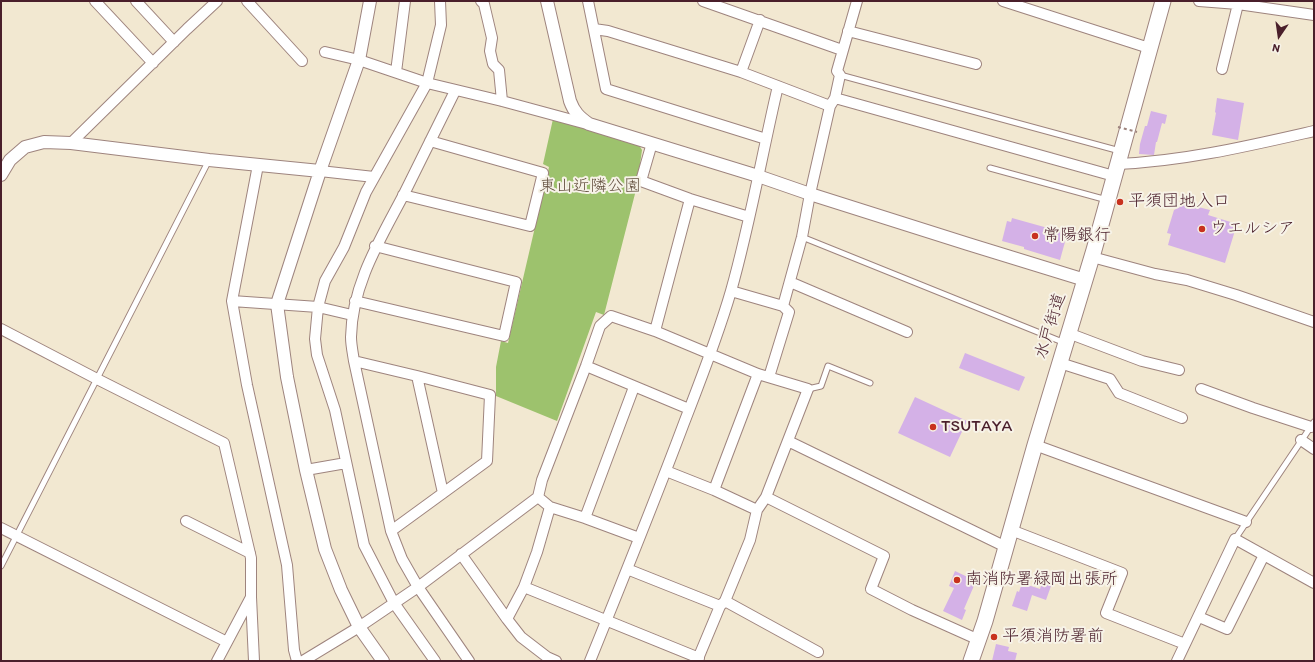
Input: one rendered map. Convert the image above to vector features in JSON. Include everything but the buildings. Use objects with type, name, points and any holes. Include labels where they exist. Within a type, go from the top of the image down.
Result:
[{"type":"main road","name":"水戸街道","points":[[971,661],[979,640],[1035,445],[1092,257],[1163,1]]},
{"type":"street","points":[[95,1],[153,63]]},
{"type":"street","points":[[136,1],[174,42]]},
{"type":"street","points":[[71,143],[217,1]]},
{"type":"street","points":[[247,1],[302,61]]},
{"type":"street","points":[[370,1],[359,60],[320,171],[277,304],[287,377],[306,470],[325,549],[359,627],[383,661]]},
{"type":"street","points":[[396,72],[405,1]]},
{"type":"street","points":[[435,661],[394,603],[364,545],[335,410],[317,355],[315,338],[318,307],[325,281],[344,247],[366,192],[427,83],[441,25],[440,1]]},
{"type":"street","points":[[481,1],[484,4],[492,38],[490,51],[493,64],[499,70],[502,101]]},
{"type":"street","points":[[547,1],[564,79],[573,110],[579,117],[589,124]]},
{"type":"street","points":[[588,1],[606,89],[766,139]]},
{"type":"street","points":[[703,1],[842,50]]},
{"type":"street","points":[[783,306],[802,238],[810,194],[840,75],[837,71],[842,50],[857,1]]},
{"type":"street","points":[[1003,1],[1149,48]]},
{"type":"street","points":[[1199,1],[1238,4],[1314,15]]},
{"type":"street","points":[[1222,70],[1238,4]]},
{"type":"street","points":[[742,72],[760,20]]},
{"type":"street","points":[[594,29],[608,31],[742,72],[778,86],[832,102],[1118,164],[1174,160],[1314,131]]},
{"type":"street","points":[[848,30],[976,64]]},
{"type":"street","points":[[325,52],[359,60],[455,91],[502,101],[589,124],[1085,280]]},
{"type":"street","points":[[590,661],[711,354],[731,292],[778,86]]},
{"type":"street","points":[[455,91],[404,195],[376,246],[365,271],[352,315],[351,339],[354,362],[391,531],[402,559],[418,587],[469,661]]},
{"type":"street","points":[[404,195],[530,226],[543,173],[430,141]]},
{"type":"street","points":[[1,175],[10,160],[25,148],[44,142],[71,143],[209,160],[374,177]]},
{"type":"street","points":[[652,143],[641,181],[690,199],[749,217]]},
{"type":"street","points":[[258,165],[232,301],[247,385],[287,565],[294,650],[297,661]]},
{"type":"street","points":[[655,331],[690,199]]},
{"type":"street","points":[[355,301],[504,336],[516,282],[376,246]]},
{"type":"street","points":[[1092,257],[1155,274],[1187,280],[1314,322]]},
{"type":"street","points":[[790,282],[907,332]]},
{"type":"street","points":[[731,292],[783,306],[789,312],[769,377]]},
{"type":"street","points":[[232,301],[318,307],[352,315]]},
{"type":"street","points":[[303,661],[359,627],[418,587],[538,497],[542,480],[600,326],[611,316],[655,331],[758,374],[808,388],[766,497],[757,510],[750,540],[698,660],[524,587]]},
{"type":"street","points":[[1,329],[224,443],[251,558],[254,661]]},
{"type":"street","points":[[1067,338],[1142,361],[1179,370]]},
{"type":"street","points":[[354,362],[417,376],[490,395],[487,461],[391,531]]},
{"type":"street","points":[[1060,363],[1110,379],[1119,393],[1182,418]]},
{"type":"street","points":[[586,366],[690,409]]},
{"type":"street","points":[[714,490],[758,374]]},
{"type":"street","points":[[417,376],[442,493]]},
{"type":"street","points":[[585,518],[634,387]]},
{"type":"street","points":[[1201,389],[1253,408],[1312,424]]},
{"type":"street","points":[[1301,440],[1314,449]]},
{"type":"street","points":[[788,441],[1006,547]]},
{"type":"street","points":[[1035,445],[1246,522]]},
{"type":"street","points":[[306,470],[346,463]]},
{"type":"street","points":[[666,471],[714,490],[757,510]]},
{"type":"street","points":[[538,497],[550,507],[639,538]]},
{"type":"street","points":[[766,497],[884,556],[871,589],[912,610],[979,640]]},
{"type":"street","points":[[507,619],[524,587],[537,552],[550,507]]},
{"type":"street","points":[[186,521],[250,553]]},
{"type":"street","points":[[1,528],[227,642]]},
{"type":"street","points":[[1011,530],[1122,574],[1106,613],[1185,644]]},
{"type":"street","points":[[1177,661],[1235,539],[1314,583]]},
{"type":"street","points":[[461,554],[521,637],[547,657],[556,661]]},
{"type":"street","points":[[1198,617],[1227,630],[1264,555]]},
{"type":"street","points":[[627,569],[722,604],[818,652]]},
{"type":"street","points":[[217,661],[251,597]]},
{"type":"lane","points":[[840,75],[1118,164]]},
{"type":"lane","points":[[1,566],[209,160]]},
{"type":"lane","points":[[990,168],[1108,200]]},
{"type":"lane","points":[[802,238],[1067,338]]},
{"type":"lane","points":[[808,388],[821,386],[828,366],[870,383]]},
{"type":"lane","points":[[1235,539],[1312,424]]},
{"type":"path","points":[[1118,127],[1137,132]]},
{"type":"green space","name":"東山近隣公園","points":[[553,119],[639,145],[642,150],[637,186],[604,315],[596,312],[557,421],[496,396],[496,367],[501,341],[508,343],[549,167],[543,164]]},
{"type":"place","name":"平須団地入口","points":[[1120,202]]},
{"type":"place","name":"ウエルシア","points":[[1202,229]]},
{"type":"place","name":"常陽銀行","points":[[1035,236]]},
{"type":"place","name":"TSUTAYA","points":[[933,427]]},
{"type":"place","name":"南消防署緑岡出張所","points":[[957,580]]},
{"type":"place","name":"平須消防署前","points":[[994,637]]}]
